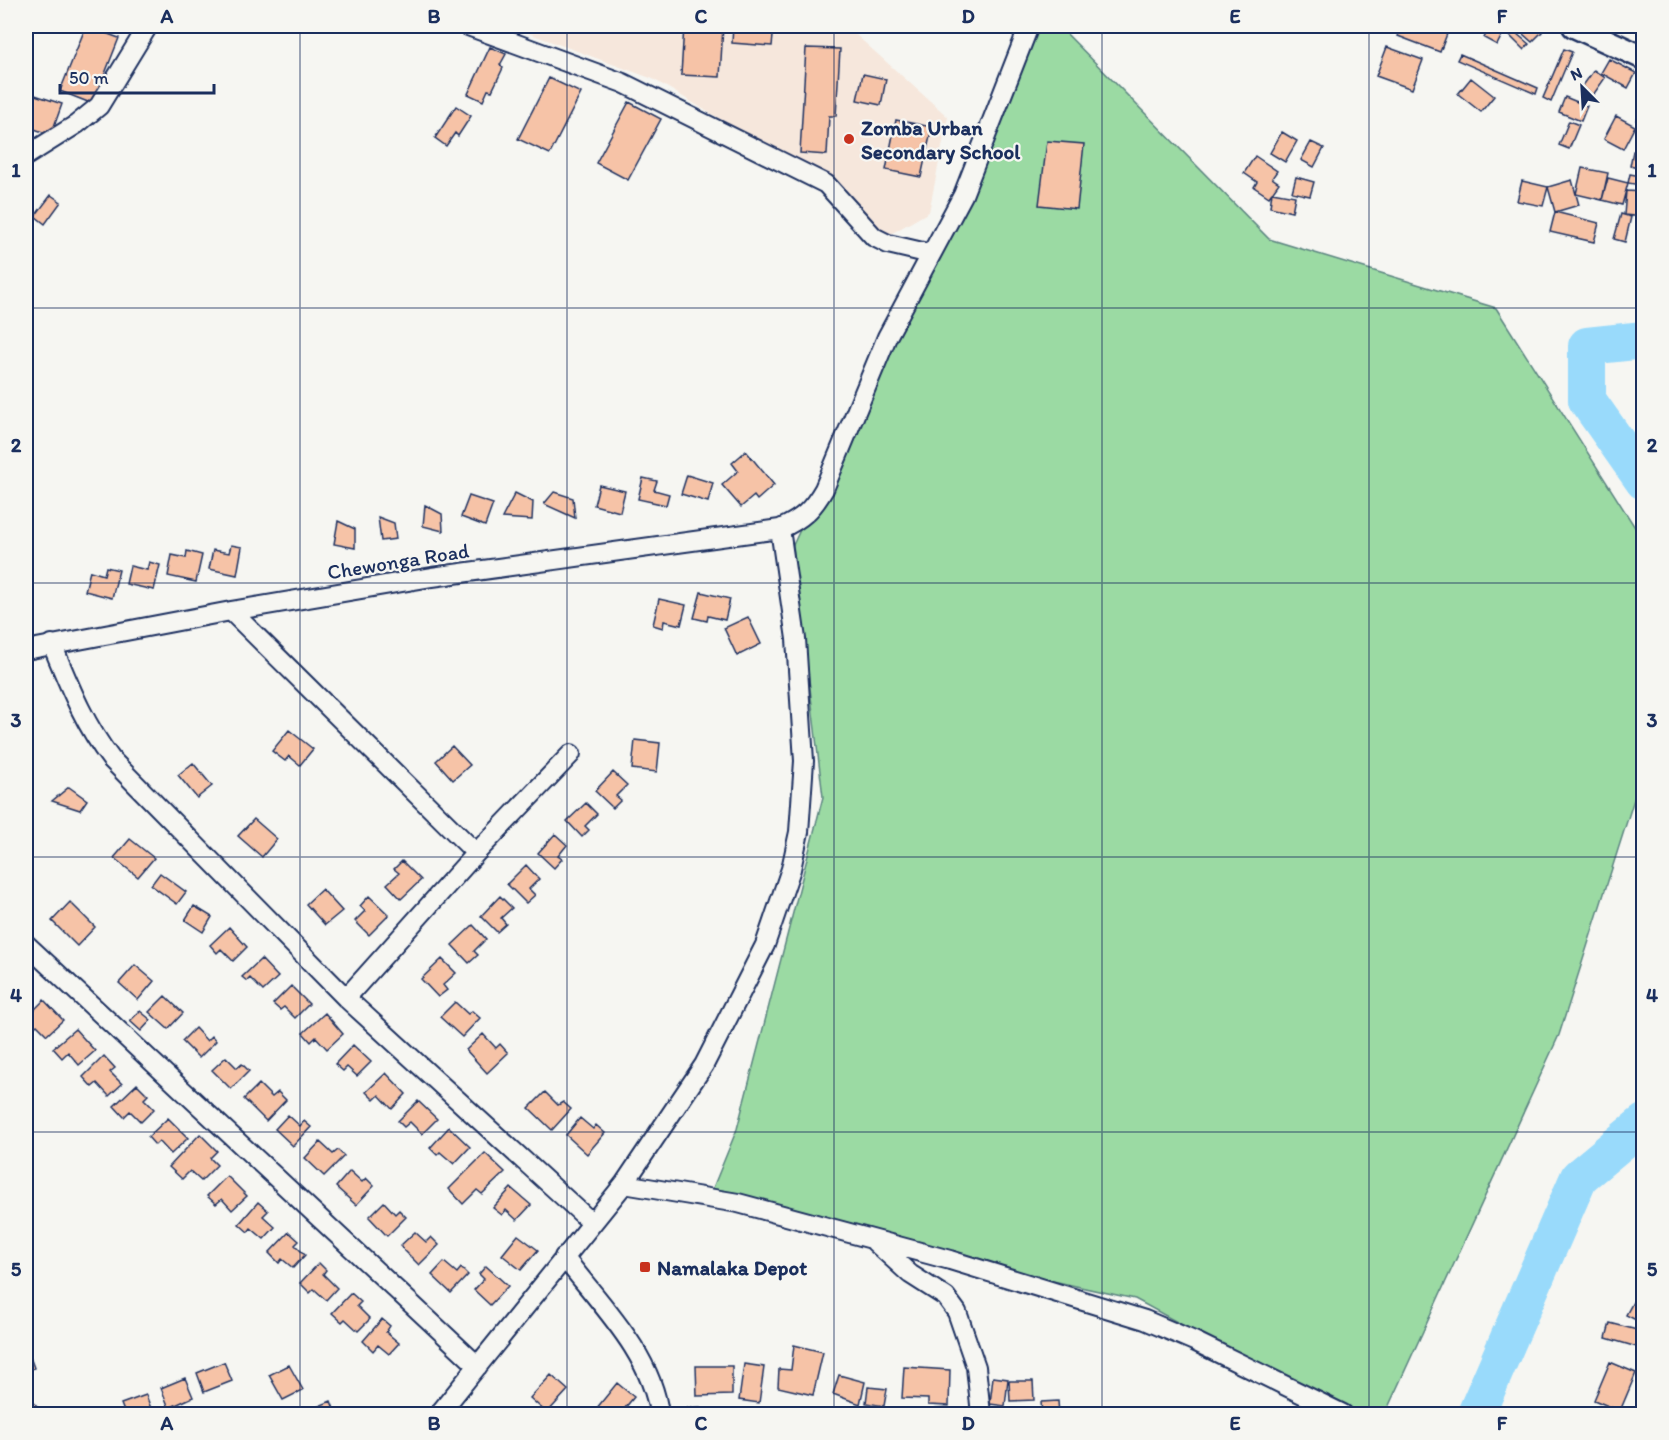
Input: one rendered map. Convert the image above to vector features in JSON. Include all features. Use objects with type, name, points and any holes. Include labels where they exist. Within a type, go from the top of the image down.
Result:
[{"type":"street","points":[[26,156],[77,124],[99,106],[148,26]]},
{"type":"street","points":[[468,26],[623,83],[826,184],[874,237],[931,255]]},
{"type":"street","points":[[439,1414],[591,1222],[624,1184],[704,1065],[765,945],[790,869],[799,832],[804,761],[796,639],[780,529],[807,514],[824,489],[887,337],[963,195],[1029,26]]},
{"type":"street","points":[[1574,26],[1644,58]]},
{"type":"street","name":"Chewonga Road","points":[[26,651],[231,611],[432,577],[780,529]]},
{"type":"street","points":[[231,611],[476,853]]},
{"type":"street","points":[[52,645],[82,715],[94,737],[111,759],[346,998],[591,1222]]},
{"type":"street","points":[[346,998],[476,853],[571,754]]},
{"type":"street","points":[[26,945],[478,1366]]},
{"type":"street","points":[[624,1184],[738,1203],[950,1260],[1145,1320],[1194,1341],[1343,1414]]},
{"type":"street","points":[[871,1239],[910,1274],[946,1297],[957,1312],[976,1367],[981,1414]]},
{"type":"street","points":[[564,1257],[624,1335],[644,1368],[652,1385],[659,1414]]},
{"type":"shaded area","name":"Zomba Urban Secondary School","points":[[509,26],[846,26],[948,117],[929,212],[889,235],[789,160],[653,79]]},
{"type":"green space","points":[[1035,26],[1059,26],[1269,239],[1496,308],[1643,540],[1643,771],[1559,1035],[1385,1414],[1346,1414],[1135,1299],[706,1205],[737,1129],[823,797],[793,545]]},
{"type":"building","points":[[86,26],[119,38],[93,104],[60,91]]},
{"type":"building","points":[[684,26],[723,26],[720,77],[681,75]]},
{"type":"building","points":[[733,26],[774,26],[772,46],[732,43]]},
{"type":"building","points":[[1402,26],[1450,26],[1440,52],[1398,36]]},
{"type":"building","points":[[1514,26],[1535,26],[1542,32],[1532,42]]},
{"type":"building","points":[[1510,28],[1529,44],[1524,50],[1509,35]]},
{"type":"building","points":[[1489,29],[1502,35],[1497,45],[1484,38]]},
{"type":"building","points":[[490,47],[506,54],[500,65],[503,68],[492,91],[488,90],[483,101],[468,94]]},
{"type":"building","points":[[1387,47],[1423,60],[1412,89],[1376,76]]},
{"type":"building","points":[[806,48],[840,49],[836,116],[829,116],[827,155],[800,153]]},
{"type":"building","points":[[1564,49],[1572,52],[1551,102],[1543,98]]},
{"type":"building","points":[[1460,54],[1538,88],[1536,94],[1457,60]]},
{"type":"building","points":[[1609,59],[1636,73],[1628,88],[1601,73]]},
{"type":"building","points":[[1594,70],[1605,78],[1593,95],[1582,87]]},
{"type":"building","points":[[863,74],[886,79],[881,105],[857,100]]},
{"type":"building","points":[[549,78],[581,93],[550,154],[518,139]]},
{"type":"building","points":[[1471,78],[1494,96],[1481,112],[1458,94]]},
{"type":"building","points":[[26,92],[62,104],[51,135],[26,126]]},
{"type":"building","points":[[1565,97],[1587,106],[1581,121],[1559,112]]},
{"type":"building","points":[[629,102],[661,119],[628,180],[596,163]]},
{"type":"building","points":[[456,106],[471,116],[458,136],[455,133],[446,146],[435,138]]},
{"type":"building","points":[[1644,107],[1644,125],[1636,120]]},
{"type":"building","points":[[1616,116],[1635,126],[1623,149],[1604,139]]},
{"type":"building","points":[[896,120],[932,127],[921,177],[886,170]]},
{"type":"building","points":[[1569,121],[1579,125],[1569,149],[1559,145]]},
{"type":"building","points":[[1282,132],[1297,141],[1285,162],[1270,153]]},
{"type":"building","points":[[1047,141],[1084,144],[1077,209],[1039,205]]},
{"type":"building","points":[[1311,142],[1324,148],[1314,167],[1301,160]]},
{"type":"building","points":[[1633,151],[1644,153],[1641,169],[1630,166]]},
{"type":"building","points":[[1255,156],[1277,171],[1272,178],[1279,183],[1269,197],[1254,187],[1257,182],[1244,173]]},
{"type":"building","points":[[1582,168],[1608,173],[1602,200],[1576,194]]},
{"type":"building","points":[[1630,174],[1641,176],[1640,185],[1628,183]]},
{"type":"building","points":[[1296,177],[1314,182],[1310,196],[1292,192]]},
{"type":"building","points":[[1608,178],[1628,183],[1622,205],[1602,200]]},
{"type":"building","points":[[1572,180],[1579,205],[1555,212],[1548,187]]},
{"type":"building","points":[[1522,181],[1548,187],[1543,206],[1517,201]]},
{"type":"building","points":[[1626,191],[1644,192],[1644,217],[1624,215]]},
{"type":"building","points":[[1272,192],[1295,196],[1292,212],[1270,207]]},
{"type":"building","points":[[51,195],[61,202],[45,224],[35,216]]},
{"type":"building","points":[[1555,212],[1599,223],[1594,242],[1550,232]]},
{"type":"building","points":[[1621,214],[1631,217],[1625,242],[1614,239]]},
{"type":"building","points":[[746,451],[774,485],[757,500],[754,496],[741,507],[722,485],[738,471],[732,463]]},
{"type":"building","points":[[687,475],[713,483],[708,502],[681,494]]},
{"type":"building","points":[[643,478],[657,481],[654,490],[669,494],[666,505],[638,499]]},
{"type":"building","points":[[599,485],[625,491],[620,512],[594,505]]},
{"type":"building","points":[[554,492],[573,498],[575,518],[544,504]]},
{"type":"building","points":[[515,493],[533,502],[532,520],[502,518]]},
{"type":"building","points":[[469,496],[493,504],[485,526],[461,517]]},
{"type":"building","points":[[425,505],[442,514],[443,531],[423,526]]},
{"type":"building","points":[[378,517],[394,523],[396,539],[381,541]]},
{"type":"building","points":[[338,521],[355,529],[355,548],[334,544]]},
{"type":"building","points":[[231,545],[242,547],[237,575],[209,569],[213,550],[229,553]]},
{"type":"building","points":[[187,551],[202,555],[196,582],[168,576],[172,555],[186,558]]},
{"type":"building","points":[[149,562],[160,565],[154,590],[126,584],[130,566],[147,570]]},
{"type":"building","points":[[106,567],[119,570],[112,598],[85,591],[90,571],[104,575]]},
{"type":"building","points":[[701,592],[730,599],[725,620],[708,616],[707,621],[694,618]]},
{"type":"building","points":[[659,599],[686,605],[681,625],[664,621],[663,628],[653,625]]},
{"type":"building","points":[[748,617],[761,644],[737,656],[724,628]]},
{"type":"building","points":[[289,730],[313,749],[300,765],[289,756],[285,761],[272,751]]},
{"type":"building","points":[[635,740],[660,743],[657,772],[632,769]]},
{"type":"building","points":[[452,746],[470,765],[453,780],[436,761]]},
{"type":"building","points":[[193,763],[212,786],[197,798],[178,775]]},
{"type":"building","points":[[613,772],[627,785],[616,796],[621,800],[613,808],[595,791]]},
{"type":"building","points":[[69,787],[87,800],[80,810],[52,801]]},
{"type":"building","points":[[586,803],[597,814],[585,826],[589,830],[582,837],[567,821]]},
{"type":"building","points":[[254,819],[277,839],[262,857],[238,836]]},
{"type":"building","points":[[555,834],[567,845],[558,856],[562,859],[554,868],[538,853]]},
{"type":"building","points":[[130,839],[154,858],[138,877],[114,858]]},
{"type":"building","points":[[402,861],[421,880],[401,899],[387,884],[399,873],[394,869]]},
{"type":"building","points":[[526,865],[539,879],[529,889],[535,895],[526,903],[507,884]]},
{"type":"building","points":[[160,873],[186,892],[177,904],[151,885]]},
{"type":"building","points":[[322,889],[342,911],[325,925],[306,904]]},
{"type":"building","points":[[369,896],[389,915],[369,935],[355,921],[365,911],[360,906]]},
{"type":"building","points":[[500,896],[512,908],[501,918],[506,924],[497,932],[481,916]]},
{"type":"building","points":[[70,902],[95,927],[77,946],[52,921]]},
{"type":"building","points":[[194,906],[212,917],[203,932],[185,920]]},
{"type":"building","points":[[473,925],[486,939],[474,951],[478,955],[469,963],[452,945]]},
{"type":"building","points":[[229,927],[247,947],[233,961],[221,949],[217,953],[210,945]]},
{"type":"building","points":[[261,959],[278,977],[263,991],[250,978],[247,981],[242,977]]},
{"type":"building","points":[[442,959],[456,973],[443,985],[447,990],[438,997],[421,979]]},
{"type":"building","points":[[135,965],[154,981],[138,1000],[119,983]]},
{"type":"building","points":[[291,986],[309,1004],[295,1018],[284,1007],[280,1010],[273,1004]]},
{"type":"building","points":[[165,996],[183,1013],[168,1029],[149,1012]]},
{"type":"building","points":[[44,1000],[63,1020],[47,1035],[37,1025],[32,1029],[26,1023],[26,1018]]},
{"type":"building","points":[[455,1002],[468,1014],[472,1011],[480,1018],[462,1037],[440,1017]]},
{"type":"building","points":[[140,1011],[151,1020],[141,1031],[130,1021]]},
{"type":"building","points":[[325,1013],[343,1034],[327,1049],[316,1037],[311,1042],[303,1033]]},
{"type":"building","points":[[195,1028],[207,1041],[212,1036],[216,1041],[199,1058],[182,1041]]},
{"type":"building","points":[[75,1029],[95,1051],[79,1065],[68,1052],[62,1058],[53,1048]]},
{"type":"building","points":[[483,1034],[496,1048],[500,1044],[508,1053],[487,1073],[466,1050]]},
{"type":"building","points":[[353,1045],[371,1062],[357,1076],[347,1067],[343,1071],[335,1064]]},
{"type":"building","points":[[104,1056],[115,1068],[110,1072],[122,1084],[109,1096],[97,1083],[92,1087],[83,1077]]},
{"type":"building","points":[[226,1057],[237,1068],[242,1064],[249,1071],[231,1089],[212,1070]]},
{"type":"building","points":[[386,1073],[406,1094],[392,1109],[379,1095],[374,1100],[366,1092]]},
{"type":"building","points":[[137,1084],[148,1095],[144,1099],[154,1109],[141,1122],[130,1111],[124,1117],[114,1106]]},
{"type":"building","points":[[259,1084],[272,1097],[278,1092],[286,1100],[266,1121],[244,1099]]},
{"type":"building","points":[[545,1092],[558,1105],[563,1102],[571,1109],[552,1130],[529,1108]]},
{"type":"building","points":[[418,1101],[437,1119],[422,1134],[410,1122],[404,1127],[398,1121]]},
{"type":"building","points":[[288,1115],[300,1126],[304,1121],[311,1127],[293,1146],[275,1129]]},
{"type":"building","points":[[168,1118],[188,1138],[171,1154],[159,1141],[155,1145],[148,1137]]},
{"type":"building","points":[[580,1118],[593,1129],[596,1125],[605,1133],[587,1154],[566,1135]]},
{"type":"building","points":[[449,1127],[470,1147],[454,1164],[440,1152],[437,1155],[430,1148]]},
{"type":"building","points":[[200,1134],[217,1151],[210,1158],[217,1165],[201,1181],[190,1171],[182,1179],[169,1167]]},
{"type":"building","points":[[320,1142],[333,1154],[338,1150],[344,1156],[324,1176],[305,1158]]},
{"type":"building","points":[[485,1153],[505,1172],[482,1194],[477,1190],[463,1204],[449,1189]]},
{"type":"building","points":[[350,1171],[362,1182],[366,1178],[374,1186],[356,1205],[336,1187]]},
{"type":"building","points":[[227,1176],[247,1196],[232,1210],[222,1199],[216,1204],[207,1196]]},
{"type":"building","points":[[511,1188],[531,1205],[517,1220],[506,1210],[502,1215],[493,1208]]},
{"type":"building","points":[[258,1202],[268,1211],[263,1216],[275,1227],[264,1239],[251,1228],[248,1232],[239,1224]]},
{"type":"building","points":[[384,1202],[395,1214],[399,1210],[406,1217],[387,1236],[369,1217]]},
{"type":"building","points":[[289,1232],[299,1241],[295,1245],[305,1255],[293,1268],[282,1259],[279,1263],[269,1253]]},
{"type":"building","points":[[415,1232],[426,1242],[431,1237],[439,1245],[419,1265],[400,1246]]},
{"type":"building","points":[[518,1235],[538,1250],[521,1270],[502,1255]]},
{"type":"building","points":[[444,1262],[457,1273],[461,1268],[468,1275],[451,1293],[432,1275]]},
{"type":"building","points":[[319,1263],[326,1270],[323,1274],[337,1288],[326,1300],[314,1289],[310,1293],[300,1283]]},
{"type":"building","points":[[486,1266],[508,1286],[490,1305],[474,1290],[484,1279],[479,1274]]},
{"type":"building","points":[[1640,1289],[1644,1291],[1644,1324],[1626,1315]]},
{"type":"building","points":[[351,1293],[361,1302],[357,1306],[370,1319],[358,1331],[345,1319],[342,1322],[332,1313]]},
{"type":"building","points":[[382,1319],[390,1326],[386,1332],[399,1343],[389,1354],[378,1345],[373,1351],[363,1341]]},
{"type":"building","points":[[1610,1323],[1641,1331],[1637,1347],[1606,1338]]},
{"type":"building","points":[[794,1345],[823,1352],[813,1395],[778,1387],[779,1369],[791,1370]]},
{"type":"building","points":[[26,1346],[34,1368],[26,1372]]},
{"type":"building","points":[[224,1362],[232,1381],[204,1392],[197,1373]]},
{"type":"building","points":[[1610,1362],[1636,1373],[1620,1411],[1594,1400]]},
{"type":"building","points":[[744,1364],[764,1367],[759,1403],[739,1400]]},
{"type":"building","points":[[289,1365],[303,1390],[283,1400],[269,1375]]},
{"type":"building","points":[[696,1366],[732,1366],[732,1395],[697,1396]]},
{"type":"building","points":[[904,1367],[950,1370],[949,1406],[928,1405],[928,1399],[902,1398]]},
{"type":"building","points":[[551,1375],[568,1390],[547,1413],[530,1398]]},
{"type":"building","points":[[839,1375],[865,1382],[860,1404],[833,1394]]},
{"type":"building","points":[[993,1377],[1008,1379],[1005,1406],[990,1404]]},
{"type":"building","points":[[185,1378],[193,1397],[169,1408],[161,1388]]},
{"type":"building","points":[[1009,1381],[1033,1381],[1034,1400],[1010,1401]]},
{"type":"building","points":[[617,1383],[634,1397],[620,1414],[592,1414]]},
{"type":"building","points":[[868,1387],[887,1389],[884,1406],[866,1403]]},
{"type":"building","points":[[146,1395],[153,1414],[125,1414],[121,1404]]},
{"type":"building","points":[[33,1401],[43,1414],[26,1414],[26,1407]]},
{"type":"building","points":[[331,1401],[336,1414],[309,1414],[307,1411]]},
{"type":"building","points":[[1058,1401],[1059,1414],[1042,1414],[1041,1402]]},
{"type":"building","points":[[700,1407],[700,1414],[687,1414],[687,1408]]},
{"type":"building","points":[[1147,1411],[1148,1414],[1127,1414],[1127,1412]]},
{"type":"waterway","points":[[1644,340],[1587,346],[1587,400],[1644,481]]},
{"type":"waterway","points":[[1476,1414],[1579,1177],[1644,1123]]},
{"type":"place","name":"Zomba Urban Secondary School","points":[[849,139]]},
{"type":"place","name":"Namalaka Depot","points":[[645,1267]]}]
